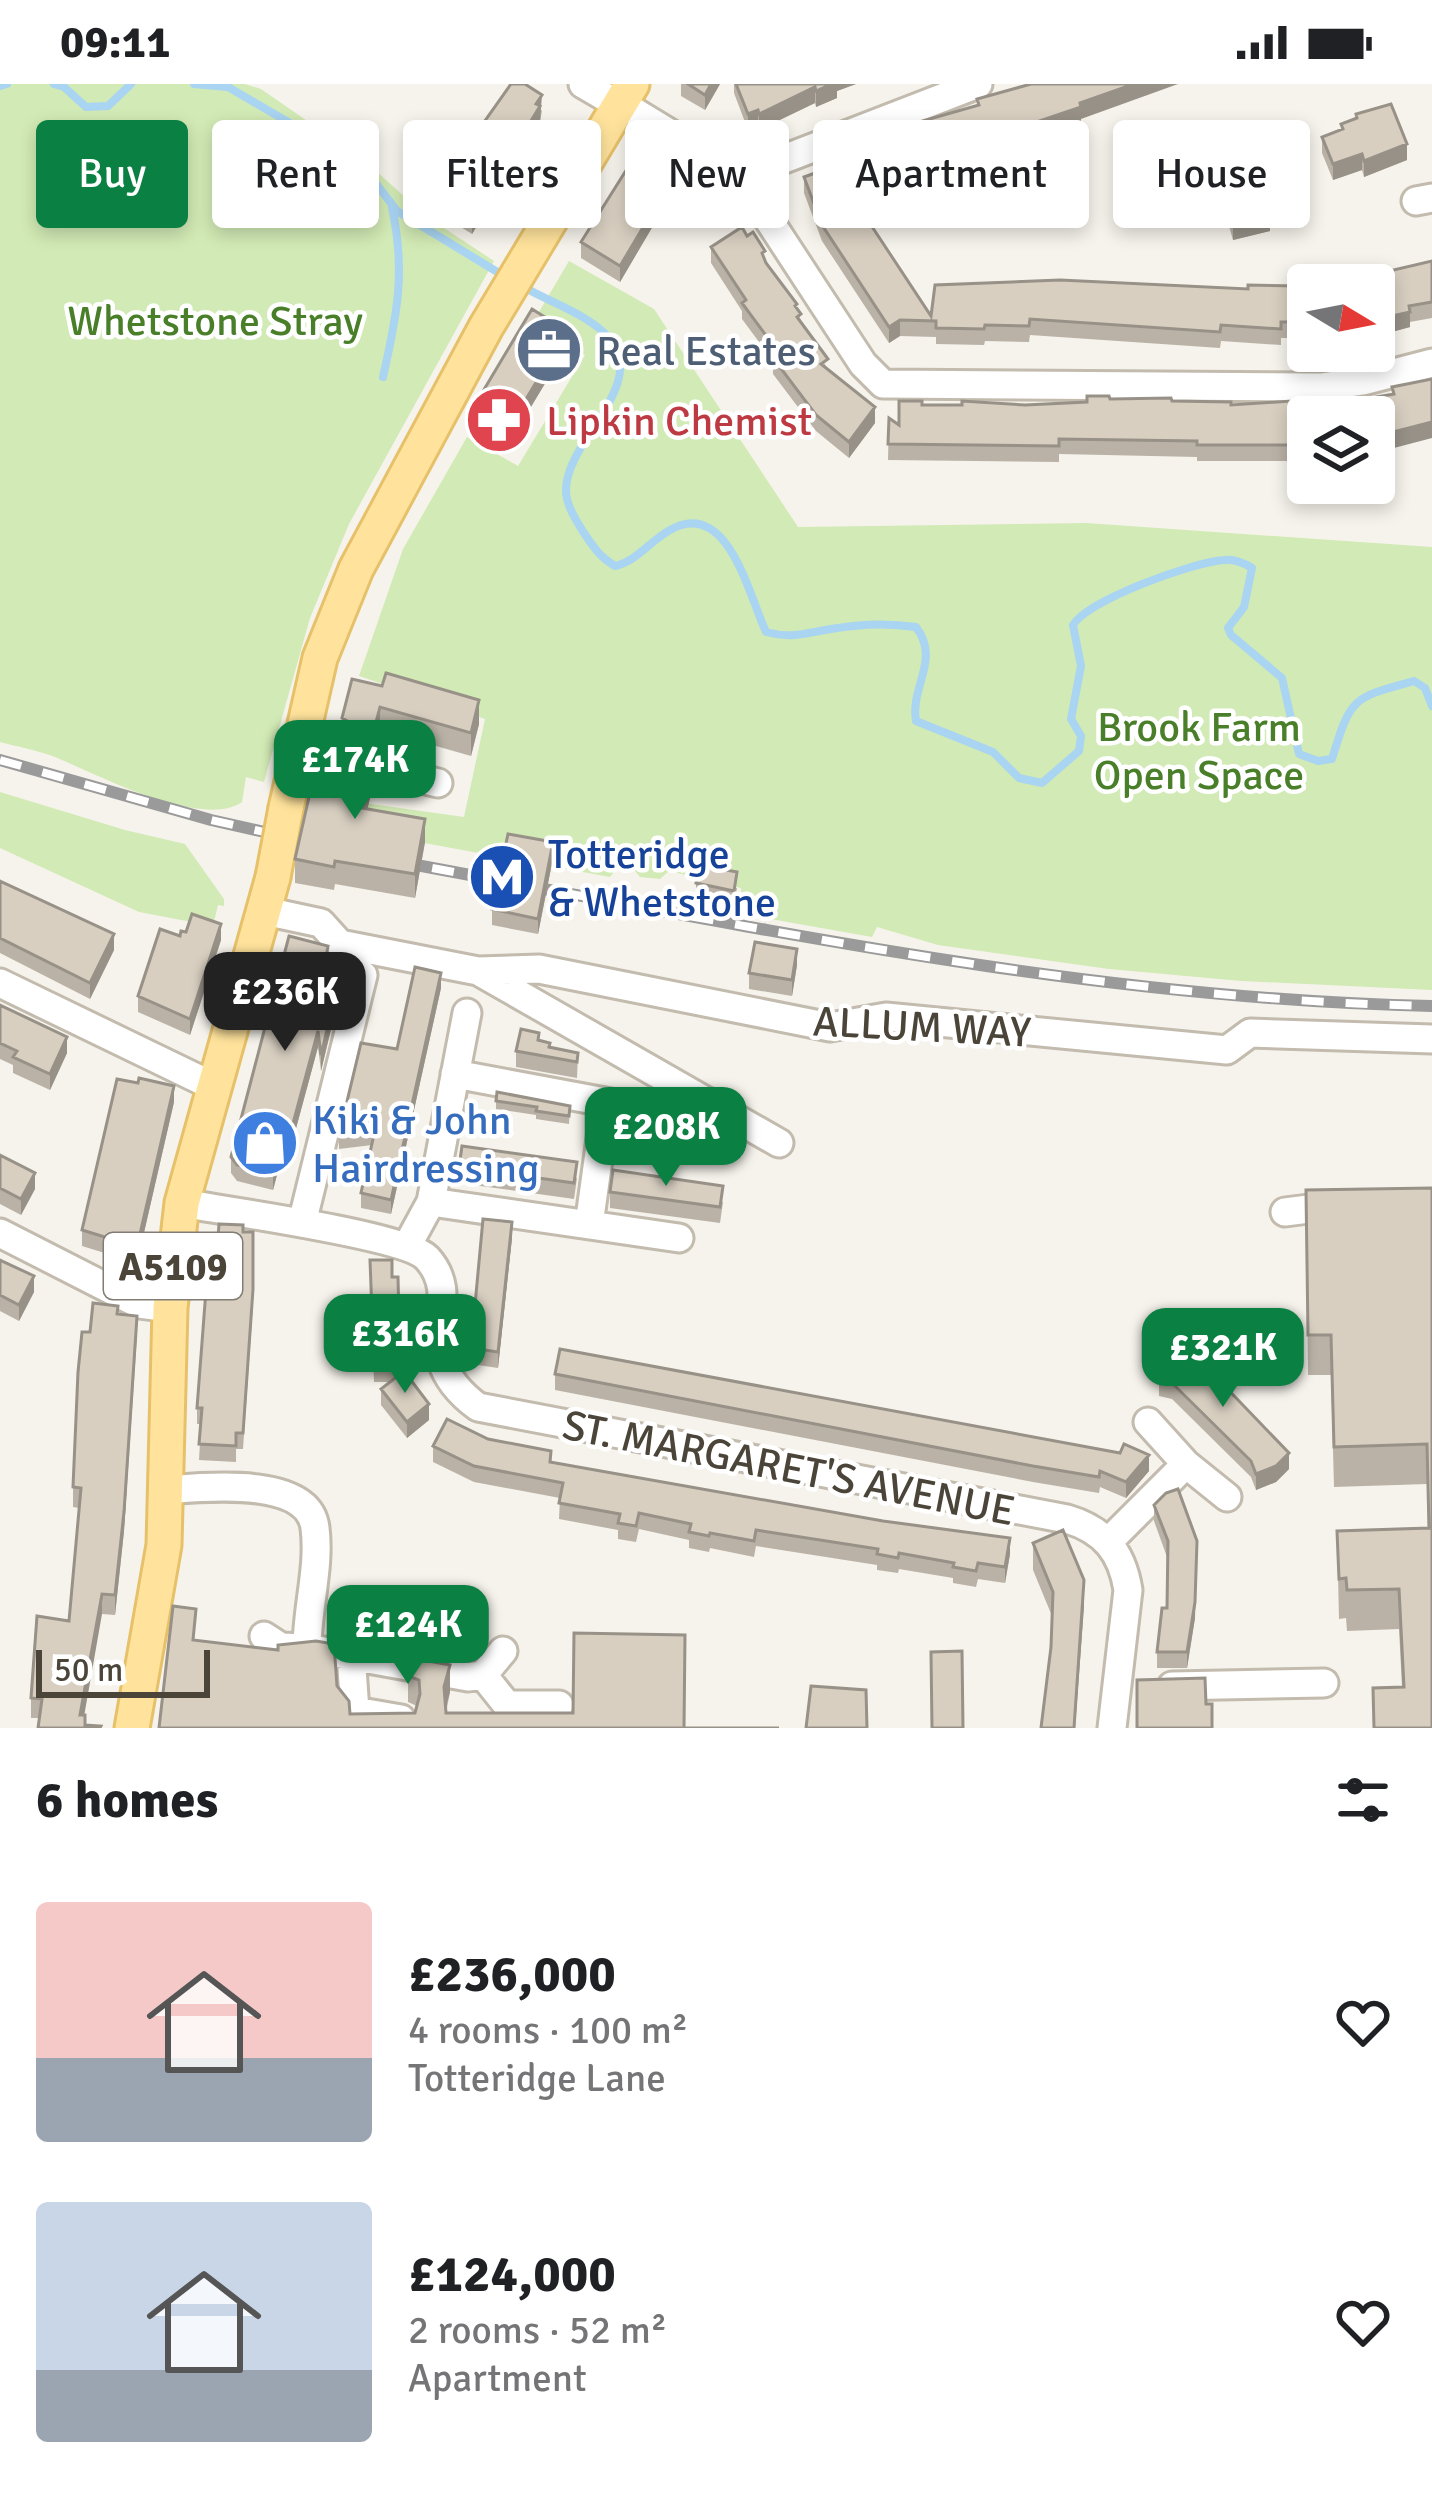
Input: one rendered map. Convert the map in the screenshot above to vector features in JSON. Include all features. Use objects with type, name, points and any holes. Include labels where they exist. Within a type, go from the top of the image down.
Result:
[{"type":"main road","name":"A5109","points":[[132,1728],[164,1545],[170,1308],[182,1203],[265,911],[298,750],[332,620],[382,517],[486,327],[624,97]]},
{"type":"street","points":[[583,84],[624,97],[658,120]]},
{"type":"street","points":[[789,157],[978,84]]},
{"type":"street","points":[[774,228],[863,364],[883,384],[1321,388],[1432,363]]},
{"type":"street","points":[[298,750],[338,759]]},
{"type":"street","points":[[371,767],[438,783]]},
{"type":"street","name":"ALLUM WAY","points":[[265,911],[321,923],[340,944],[478,971],[538,969],[830,1027],[886,1017],[1227,1050],[1250,1033],[1432,1039]]},
{"type":"street","points":[[302,1223],[363,975],[343,970]]},
{"type":"street","name":"ALLUM WAY","points":[[478,971],[778,1143]]},
{"type":"street","points":[[0,983],[215,1087]]},
{"type":"street","points":[[182,1203],[407,1246],[431,1202],[467,1013]]},
{"type":"street","points":[[455,1074],[712,1122]]},
{"type":"street","points":[[589,1225],[606,1102]]},
{"type":"street","points":[[431,1202],[679,1238]]},
{"type":"street","points":[[1285,1212],[1369,1202]]},
{"type":"street","points":[[0,1233],[139,1304],[170,1308]]},
{"type":"street","name":"ST. MARGARET'S AVENUE","points":[[407,1246],[424,1254],[441,1286],[440,1360],[449,1380],[478,1407],[1067,1519],[1099,1532],[1108,1542]]},
{"type":"street","points":[[1148,1422],[1186,1464],[1227,1497]]},
{"type":"street","points":[[1112,1728],[1128,1589],[1124,1568],[1108,1542],[1186,1464]]},
{"type":"street","points":[[167,1490],[257,1490],[281,1493],[307,1505],[314,1517],[316,1545],[307,1648]]},
{"type":"street","points":[[264,1636],[281,1647],[351,1654],[468,1677],[483,1675],[503,1651]]},
{"type":"street","points":[[351,1654],[355,1711],[402,1719]]},
{"type":"street","points":[[483,1675],[507,1705],[559,1705]]},
{"type":"street","points":[[1117,1687],[1324,1683]]},
{"type":"green space","name":"Whetstone Stray","points":[[0,84],[245,84],[261,89],[306,120],[212,120],[212,228],[379,228],[379,174],[403,195],[403,228],[444,228],[494,261],[349,524],[310,618],[264,782],[246,777],[242,802],[224,809],[202,809],[176,805],[48,755],[0,742]]},
{"type":"green space","name":"Brook Farm Open Space","points":[[569,261],[654,309],[798,527],[1086,523],[1432,547],[1432,990],[1109,969],[938,945],[877,927],[872,937],[743,914],[741,888],[669,871],[660,879],[640,877],[631,866],[620,864],[610,877],[337,827],[343,800],[464,817],[485,719],[359,676],[403,549],[467,437],[518,466],[585,355],[533,322]]},
{"type":"green space","points":[[0,792],[185,844],[224,899],[213,926],[139,912],[0,848]]},
{"type":"building","points":[[511,84],[525,84],[542,95],[532,120],[485,120]]},
{"type":"building","points":[[688,84],[711,84],[705,95]]},
{"type":"building","points":[[736,84],[832,84],[816,91],[815,87],[759,114],[758,110],[748,114]]},
{"type":"building","points":[[1031,84],[1134,84],[1043,120],[926,120],[979,105],[977,99]]},
{"type":"building","points":[[1391,104],[1407,144],[1364,161],[1362,154],[1333,164],[1322,137],[1343,129],[1341,124],[1357,118],[1356,114]]},
{"type":"building","points":[[625,172],[625,228],[643,228],[620,266],[581,242],[590,228],[601,228],[601,210]]},
{"type":"building","points":[[813,174],[813,201],[804,177]]},
{"type":"building","points":[[740,228],[747,236],[753,232],[765,251],[766,263],[797,304],[801,314],[797,317],[828,359],[821,364],[875,407],[849,442],[816,415],[773,358],[779,353],[742,303],[746,300],[711,247]]},
{"type":"building","points":[[824,228],[873,228],[931,316],[935,285],[1060,280],[1248,289],[1248,285],[1287,286],[1287,322],[1281,322],[1281,329],[1221,325],[1220,332],[1030,319],[1029,326],[985,325],[984,329],[936,328],[936,321],[900,320],[889,327]]},
{"type":"building","points":[[1432,261],[1432,302],[1409,306],[1410,312],[1395,315],[1395,270]]},
{"type":"building","points":[[532,309],[567,331],[511,424],[476,403]]},
{"type":"building","points":[[1432,379],[1432,422],[1395,432],[1395,396],[1382,396],[1394,394],[1392,387]]},
{"type":"building","points":[[1087,396],[1109,396],[1231,405],[1287,401],[1287,445],[1059,439],[1059,446],[888,444],[889,418],[899,425],[899,401],[1025,405],[1087,402]]},
{"type":"building","points":[[386,673],[479,700],[471,733],[380,707],[375,726],[356,735],[351,723],[342,718],[352,679],[382,686]]},
{"type":"building","points":[[353,744],[358,755],[373,762],[362,808],[425,819],[415,874],[295,859],[314,775],[328,777],[334,753]]},
{"type":"building","points":[[508,834],[553,842],[538,919],[492,909]]},
{"type":"building","points":[[699,865],[737,872],[734,891],[696,883]]},
{"type":"building","points":[[0,881],[114,934],[90,983],[0,938]]},
{"type":"building","points":[[192,914],[221,924],[190,1019],[138,996],[160,929],[180,936]]},
{"type":"building","points":[[289,936],[328,946],[322,980],[338,984],[321,1055],[318,1031],[288,1142],[282,1140],[273,1174],[237,1165],[231,1157]]},
{"type":"building","points":[[755,942],[797,949],[792,980],[749,973]]},
{"type":"building","points":[[415,967],[441,973],[391,1200],[361,1193],[375,1130],[339,1135],[361,1043],[397,1049]]},
{"type":"building","points":[[0,1005],[67,1037],[50,1074],[13,1057],[17,1051],[0,1043]]},
{"type":"building","points":[[521,1029],[539,1033],[538,1040],[550,1043],[549,1047],[578,1053],[577,1062],[516,1051]]},
{"type":"building","points":[[139,1078],[174,1086],[137,1247],[82,1230],[117,1079],[138,1083]]},
{"type":"building","points":[[497,1092],[570,1106],[569,1116],[496,1101]]},
{"type":"building","points":[[462,1146],[577,1162],[574,1183],[459,1167]]},
{"type":"building","points":[[0,1155],[35,1173],[21,1199],[0,1188]]},
{"type":"building","points":[[613,1170],[723,1186],[720,1207],[610,1192]]},
{"type":"building","points":[[1432,1188],[1432,1728],[1374,1728],[1373,1688],[1404,1687],[1399,1589],[1347,1590],[1346,1578],[1339,1579],[1337,1531],[1429,1528],[1427,1444],[1334,1447],[1331,1335],[1308,1335],[1306,1190]]},
{"type":"building","points":[[483,1219],[512,1222],[498,1352],[471,1348]]},
{"type":"building","points":[[219,1224],[243,1225],[243,1232],[253,1232],[243,1433],[236,1433],[236,1446],[199,1444],[202,1408],[197,1408],[208,1264],[216,1265]]},
{"type":"building","points":[[0,1260],[34,1276],[19,1305],[0,1295]]},
{"type":"building","points":[[370,1260],[392,1260],[392,1277],[398,1277],[400,1366],[374,1366]]},
{"type":"building","points":[[93,1303],[118,1306],[117,1314],[137,1316],[115,1595],[102,1594],[80,1715],[85,1715],[85,1725],[101,1726],[38,1728],[42,1699],[31,1698],[37,1616],[69,1621],[81,1488],[73,1487],[78,1372],[82,1332],[90,1332]]},
{"type":"building","points":[[1178,1346],[1216,1377],[1289,1453],[1276,1466],[1256,1474],[1251,1461],[1172,1383],[1159,1380],[1163,1362]]},
{"type":"building","points":[[560,1349],[1120,1453],[1124,1444],[1149,1455],[1126,1482],[1100,1471],[1099,1477],[1033,1466],[555,1374]]},
{"type":"building","points":[[404,1371],[429,1404],[407,1422],[381,1389]]},
{"type":"building","points":[[447,1419],[488,1439],[551,1451],[550,1462],[883,1521],[1010,1538],[1005,1567],[978,1563],[976,1571],[953,1567],[954,1563],[899,1553],[898,1558],[877,1554],[878,1549],[756,1530],[754,1541],[709,1536],[689,1532],[691,1524],[639,1513],[636,1526],[618,1523],[620,1514],[559,1503],[563,1483],[474,1466],[433,1446]]},
{"type":"building","points":[[1178,1489],[1197,1541],[1195,1602],[1187,1652],[1157,1652],[1162,1608],[1167,1608],[1168,1541],[1154,1505]]},
{"type":"building","points":[[1063,1530],[1084,1580],[1074,1728],[1041,1728],[1053,1592],[1033,1543]]},
{"type":"building","points":[[173,1606],[196,1609],[193,1640],[278,1650],[278,1645],[334,1644],[337,1686],[349,1701],[350,1714],[415,1713],[420,1694],[419,1680],[408,1676],[412,1658],[450,1665],[444,1687],[446,1713],[573,1713],[574,1633],[685,1635],[684,1728],[159,1728]]},
{"type":"building","points":[[962,1651],[963,1728],[932,1728],[931,1652]]},
{"type":"building","points":[[1205,1678],[1212,1728],[1137,1728],[1137,1680]]},
{"type":"building","points":[[811,1686],[866,1690],[867,1728],[806,1728]]},
{"type":"waterway","points":[[0,86],[7,84]]},
{"type":"waterway","points":[[54,84],[86,107],[108,106],[131,84]]},
{"type":"waterway","points":[[194,84],[228,87],[355,156],[397,211],[504,276]]},
{"type":"waterway","points":[[383,377],[398,293],[392,208]]},
{"type":"waterway","points":[[522,286],[592,323],[610,339],[619,357],[613,395],[578,453],[566,491],[575,519],[601,556],[615,566],[670,530],[690,523],[707,527],[733,555],[766,632],[791,635],[863,625],[916,627],[926,651],[916,721],[993,752],[1019,778],[1042,783],[1079,751],[1081,736],[1071,719],[1081,666],[1073,625],[1119,594],[1209,562],[1232,560],[1252,568],[1244,607],[1228,628],[1282,678],[1299,754],[1318,761],[1332,759],[1350,712],[1378,692],[1414,681],[1425,688],[1432,706]]},
{"type":"railway","points":[[0,760],[211,820],[331,847]]},
{"type":"railway","points":[[389,860],[778,932],[1039,973],[1169,989],[1432,1006]]},
{"type":"place","name":"Real Estates","points":[[549,350]]},
{"type":"place","name":"Lipkin Chemist","points":[[499,420]]},
{"type":"place","name":"Totteridge & Whetstone","points":[[502,877]]},
{"type":"place","name":"Kiki & John Hairdressing","points":[[265,1143]]}]
